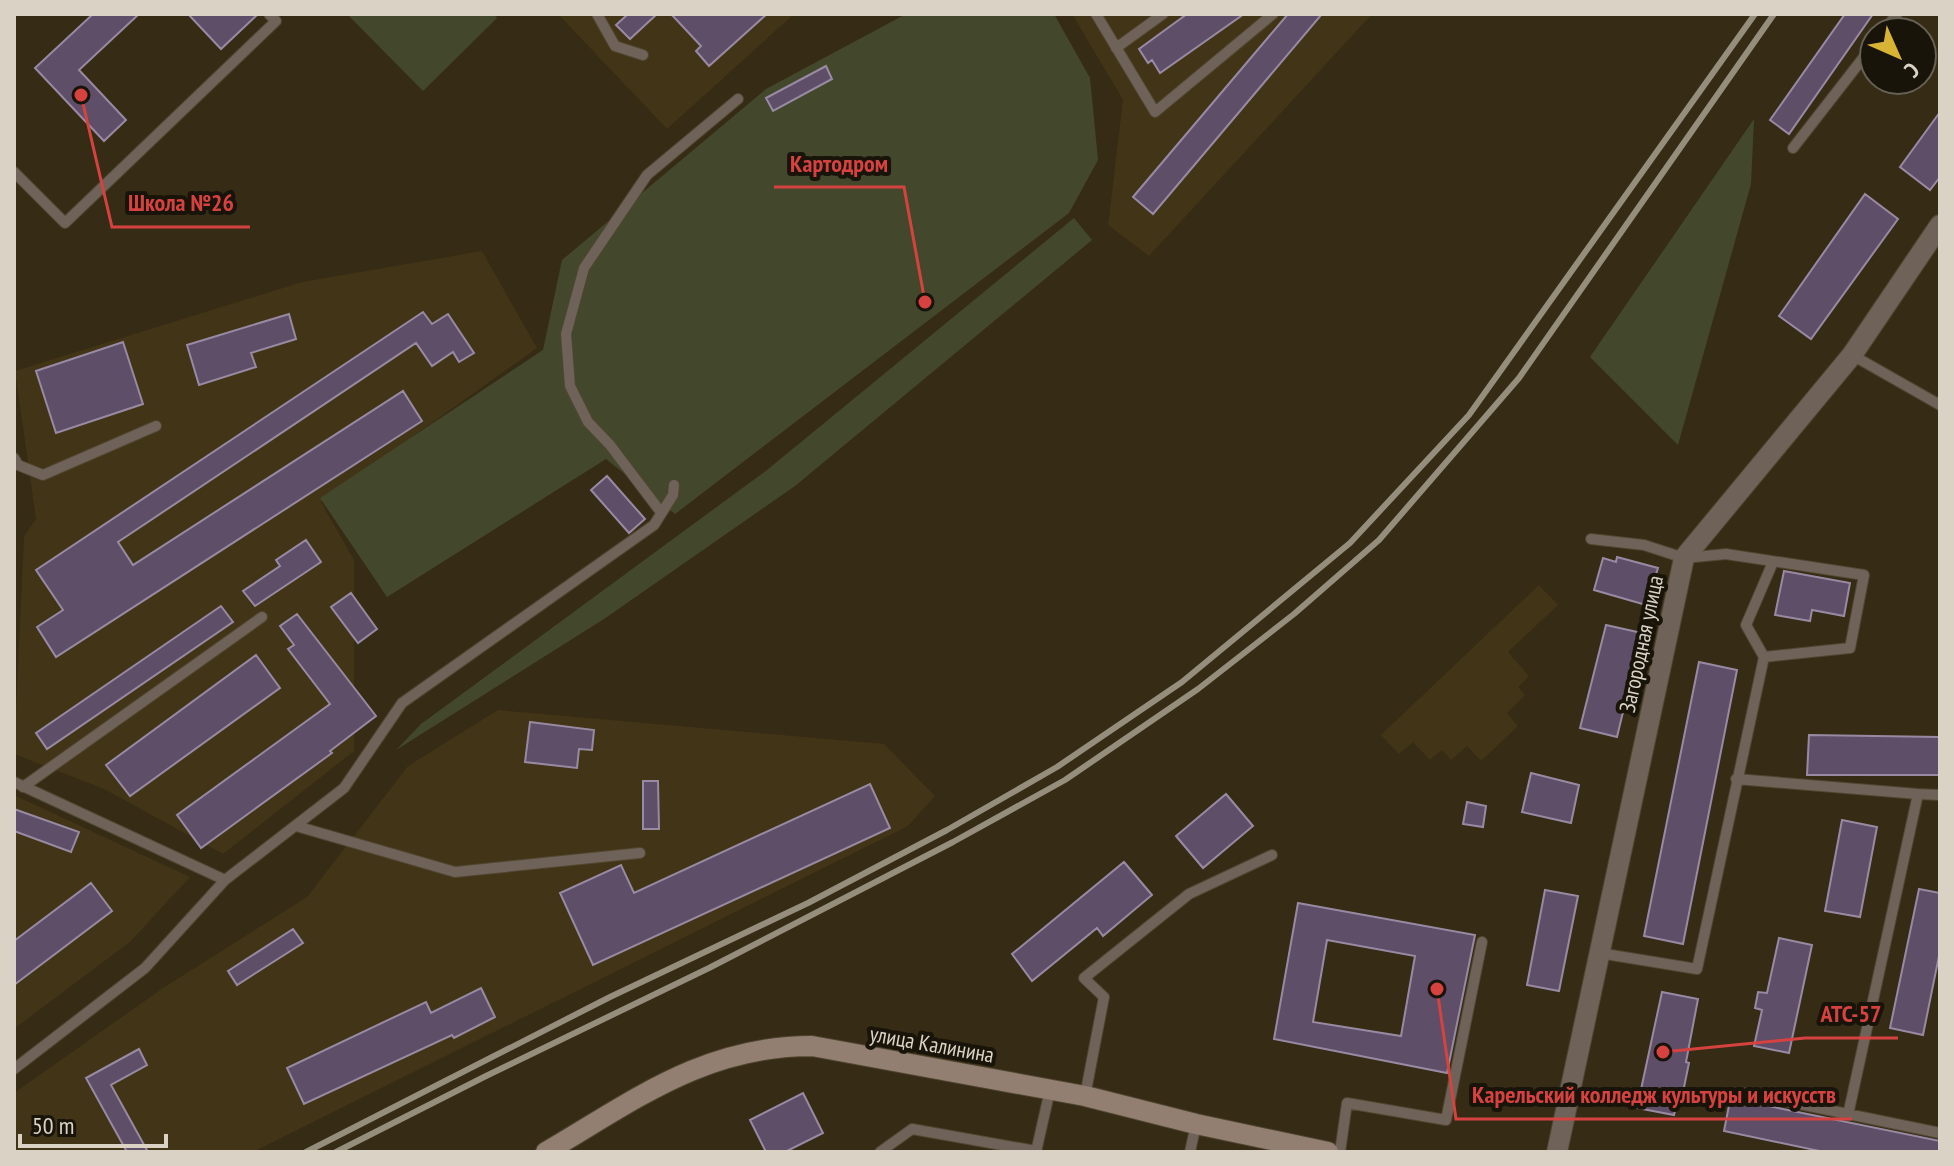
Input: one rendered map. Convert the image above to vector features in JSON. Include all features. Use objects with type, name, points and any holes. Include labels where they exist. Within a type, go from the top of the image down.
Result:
[{"type":"main road","name":"улица Калинина","points":[[546,1152],[676,1076],[713,1060],[777,1046],[812,1046],[1085,1096],[1328,1152]]},
{"type":"street","name":"Загородная улица","points":[[1557,1152],[1684,558],[1852,355],[1940,225]]},
{"type":"lane","points":[[14,172],[65,223],[276,21],[269,14]]},
{"type":"lane","points":[[597,14],[615,46],[643,55]]},
{"type":"lane","points":[[1096,14],[1155,112],[1273,14]]},
{"type":"lane","points":[[1116,48],[1163,14]]},
{"type":"lane","points":[[1793,148],[1858,65]]},
{"type":"lane","points":[[660,511],[610,445],[588,422],[570,386],[566,334],[584,268],[647,175],[738,99]]},
{"type":"lane","points":[[1852,355],[1940,405]]},
{"type":"lane","points":[[14,458],[18,465],[43,475],[156,426]]},
{"type":"lane","points":[[14,1069],[145,968],[225,880],[344,788],[402,703],[654,525],[660,511],[673,495],[674,485]]},
{"type":"lane","points":[[1591,539],[1644,545],[1684,558],[1726,554],[1864,575],[1850,648],[1764,657]]},
{"type":"lane","points":[[1599,953],[1697,969],[1764,657],[1746,625],[1773,562]]},
{"type":"lane","points":[[18,785],[262,617]]},
{"type":"lane","points":[[1736,779],[1940,795]]},
{"type":"lane","points":[[18,785],[225,880]]},
{"type":"lane","points":[[1848,1115],[1918,794]]},
{"type":"lane","points":[[296,826],[455,872],[640,853]]},
{"type":"lane","points":[[1085,1096],[1104,997],[1084,978],[1189,894],[1272,855]]},
{"type":"lane","points":[[1340,1152],[1347,1103],[1446,1120],[1482,942]]},
{"type":"lane","points":[[880,1152],[912,1129],[1036,1151],[1050,1090]]},
{"type":"lane","points":[[1746,1093],[1940,1133]]},
{"type":"lane","points":[[1190,1152],[1196,1124]]},
{"type":"shaded area","points":[[558,14],[794,14],[667,129]]},
{"type":"shaded area","points":[[1072,14],[1372,14],[1149,256],[1108,225],[1123,100]]},
{"type":"shaded area","points":[[482,251],[537,348],[321,502],[354,560],[354,751],[223,854],[104,789],[14,754],[24,536],[36,519],[15,371],[302,282]]},
{"type":"shaded area","points":[[1539,585],[1558,605],[1508,652],[1529,676],[1518,687],[1525,695],[1507,713],[1518,726],[1481,761],[1467,746],[1451,760],[1442,750],[1430,760],[1413,742],[1399,754],[1381,735]]},
{"type":"shaded area","points":[[498,710],[884,744],[935,796],[908,826],[253,1152],[14,1152],[14,1093],[163,988],[307,897],[408,766]]},
{"type":"shaded area","points":[[14,795],[190,877],[130,942],[14,1029]]},
{"type":"green space","points":[[347,14],[494,14],[497,18],[423,91]]},
{"type":"green space","points":[[906,14],[1054,14],[1090,78],[1098,160],[1069,213],[675,514],[606,459],[387,597],[320,498],[543,350],[562,260],[766,89]]},
{"type":"green space","points":[[1754,119],[1751,184],[1678,445],[1590,357]]},
{"type":"green space","points":[[1074,218],[1092,240],[795,486],[604,619],[396,750],[421,724],[767,470]]},
{"type":"building","points":[[93,14],[139,14],[79,70],[126,120],[104,141],[35,68]]},
{"type":"building","points":[[188,14],[258,14],[221,49]]},
{"type":"building","points":[[628,14],[657,14],[630,39],[616,25]]},
{"type":"building","points":[[671,14],[767,14],[709,66],[696,51],[701,46]]},
{"type":"building","points":[[1187,14],[1244,14],[1160,73],[1152,60],[1148,63],[1139,49]]},
{"type":"building","points":[[1288,14],[1322,14],[1153,214],[1133,197]]},
{"type":"building","points":[[1845,14],[1873,14],[1858,16],[1858,35],[1789,134],[1770,120]]},
{"type":"building","points":[[826,66],[832,79],[773,111],[766,98]]},
{"type":"building","points":[[1940,112],[1940,177],[1930,190],[1900,167]]},
{"type":"building","points":[[1865,194],[1898,219],[1811,339],[1779,316]]},
{"type":"building","points":[[423,312],[432,324],[448,314],[474,353],[459,362],[453,352],[432,366],[416,343],[118,542],[133,565],[403,391],[422,421],[56,657],[37,627],[63,610],[36,570]]},
{"type":"building","points":[[289,314],[296,339],[251,353],[256,367],[199,385],[187,345]]},
{"type":"building","points":[[123,342],[143,404],[56,433],[36,371]]},
{"type":"building","points":[[607,476],[645,519],[629,533],[591,490]]},
{"type":"building","points":[[306,540],[321,562],[255,606],[243,591],[280,566],[276,560]]},
{"type":"building","points":[[1617,557],[1658,568],[1653,584],[1659,586],[1653,607],[1594,590],[1603,558],[1616,562]]},
{"type":"building","points":[[1784,571],[1850,583],[1844,616],[1812,610],[1810,621],[1775,615]]},
{"type":"building","points":[[351,593],[377,629],[358,643],[331,607]]},
{"type":"building","points":[[221,606],[233,622],[47,749],[36,733]]},
{"type":"building","points":[[297,614],[376,716],[330,751],[332,753],[201,848],[177,815],[330,704],[288,649],[294,645],[280,626]]},
{"type":"building","points":[[1606,625],[1642,633],[1617,737],[1580,728]]},
{"type":"building","points":[[256,655],[280,688],[130,796],[106,765]]},
{"type":"building","points":[[1699,662],[1737,670],[1683,944],[1644,936]]},
{"type":"building","points":[[530,722],[594,730],[592,750],[579,749],[577,768],[525,762]]},
{"type":"building","points":[[1809,735],[1940,737],[1940,775],[1807,775]]},
{"type":"building","points":[[1531,773],[1579,785],[1571,823],[1522,812]]},
{"type":"building","points":[[643,781],[658,781],[659,829],[643,829]]},
{"type":"building","points":[[870,784],[890,828],[593,965],[560,893],[621,865],[634,893]]},
{"type":"building","points":[[1226,794],[1253,826],[1203,868],[1176,836]]},
{"type":"building","points":[[1467,802],[1486,806],[1483,827],[1463,824]]},
{"type":"building","points":[[14,809],[79,832],[71,852],[14,831]]},
{"type":"building","points":[[1842,820],[1877,827],[1860,917],[1825,911]]},
{"type":"building","points":[[1124,862],[1152,895],[1103,936],[1097,928],[1032,981],[1012,954]]},
{"type":"building","points":[[91,883],[112,911],[14,985],[14,941]]},
{"type":"building","points":[[1919,889],[1940,893],[1940,951],[1923,1035],[1890,1028]]},
{"type":"building","points":[[1545,890],[1578,896],[1559,991],[1527,985]]},
{"type":"building","points":[[1298,903],[1475,935],[1447,1073],[1274,1039]],"holes":[[[1327,940],[1415,956],[1401,1036],[1313,1022]]]},
{"type":"building","points":[[293,929],[303,943],[237,985],[228,971]]},
{"type":"building","points":[[1779,938],[1812,945],[1789,1053],[1754,1046],[1762,1010],[1755,1008],[1758,992],[1767,993]]},
{"type":"building","points":[[481,988],[495,1017],[304,1104],[287,1068],[426,1002],[431,1013]]},
{"type":"building","points":[[1662,992],[1698,999],[1682,1097],[1678,1096],[1674,1115],[1637,1108]]},
{"type":"building","points":[[139,1049],[147,1065],[111,1085],[148,1152],[127,1152],[86,1078]]},
{"type":"building","points":[[803,1093],[823,1133],[785,1152],[766,1152],[750,1120]]},
{"type":"building","points":[[1731,1095],[1744,1101],[1940,1141],[1940,1152],[1824,1152],[1724,1131]]},
{"type":"railway","points":[[306,1152],[610,997],[808,903],[947,830],[1057,767],[1182,682],[1350,543],[1469,415],[1755,14]]},
{"type":"railway","points":[[336,1152],[709,968],[953,842],[1065,780],[1198,689],[1294,614],[1379,540],[1519,378],[1774,14]]},
{"type":"place","name":"Школа №26","points":[[81,95]]},
{"type":"place","name":"Картодром","points":[[925,302]]},
{"type":"place","name":"Карельский колледж культуры и искусств","points":[[1437,989]]},
{"type":"place","name":"АТС-57","points":[[1663,1052]]}]
